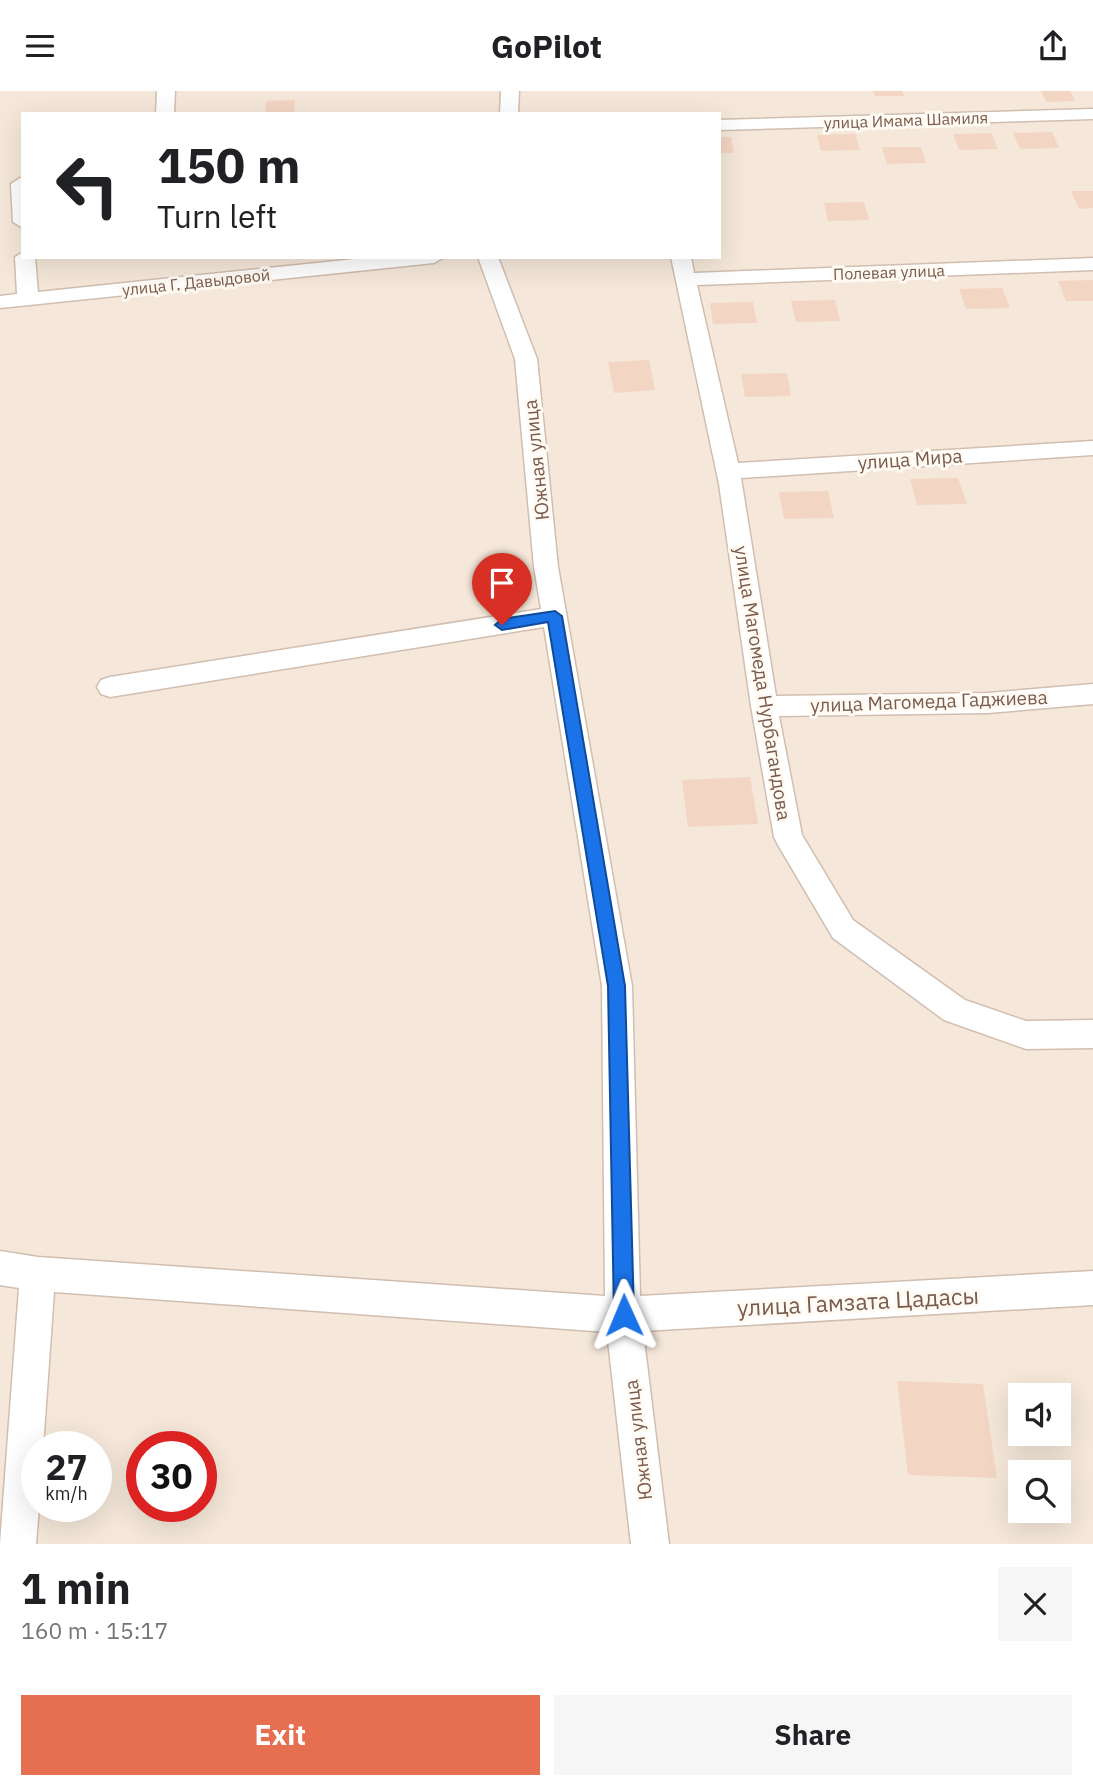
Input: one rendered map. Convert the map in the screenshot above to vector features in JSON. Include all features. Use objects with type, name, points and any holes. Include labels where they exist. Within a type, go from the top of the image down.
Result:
[{"type":"street","points":[[164,112],[166,91]]},
{"type":"street","points":[[509,112],[510,91]]},
{"type":"street","points":[[1031,99],[1041,116]]},
{"type":"street","name":"улица Имама Шамиля","points":[[721,125],[1093,115]]},
{"type":"street","points":[[0,186],[21,184]]},
{"type":"street","points":[[25,259],[28,299]]},
{"type":"street","name":"улица Г. Давыдовой","points":[[0,302],[415,259]]},
{"type":"street","name":"Южная улица","points":[[489,259],[526,359],[546,567],[617,986],[624,1315],[650,1544]]},
{"type":"street","name":"Полевая улица","points":[[683,268],[1093,264]]},
{"type":"street","name":"улица Магомеда Нурбагандова","points":[[683,268],[727,471],[764,706],[788,837],[842,929],[955,1010],[1026,1035],[1093,1034]]},
{"type":"street","name":"улица Мира","points":[[727,471],[1093,448]]},
{"type":"street","points":[[110,687],[555,616]]},
{"type":"street","name":"улица Магомеда Гаджиева","points":[[764,706],[988,703],[1093,694]]},
{"type":"street","name":"улица Гамзата Цадасы","points":[[0,1268],[38,1274],[624,1315],[1093,1288]]},
{"type":"street","points":[[17,1544],[38,1274]]},
{"type":"shaded area","points":[[0,91],[1093,91],[1093,1544],[0,1544]]},
{"type":"building","points":[[873,91],[902,91],[904,96],[875,96]]},
{"type":"building","points":[[1041,91],[1070,91],[1075,101],[1046,102]]},
{"type":"building","points":[[295,100],[294,112],[265,112],[266,101]]},
{"type":"building","points":[[1052,132],[1059,148],[1020,149],[1013,133]]},
{"type":"building","points":[[991,133],[998,149],[959,150],[953,134]]},
{"type":"building","points":[[855,134],[860,150],[821,151],[817,135]]},
{"type":"building","points":[[721,137],[731,137],[734,153],[721,153]]},
{"type":"building","points":[[882,147],[921,147],[926,163],[887,164]]},
{"type":"building","points":[[1071,191],[1093,191],[1093,208],[1079,209]]},
{"type":"building","points":[[864,202],[869,220],[828,221],[824,203]]},
{"type":"building","points":[[1093,280],[1093,301],[1066,301],[1058,281]]},
{"type":"building","points":[[1002,288],[1010,308],[966,309],[959,289]]},
{"type":"building","points":[[835,300],[840,321],[796,322],[791,301]]},
{"type":"building","points":[[753,302],[757,323],[713,324],[710,303]]},
{"type":"building","points":[[649,360],[655,390],[614,393],[608,362]]},
{"type":"building","points":[[787,373],[791,396],[745,397],[741,374]]},
{"type":"building","points":[[958,478],[967,504],[917,505],[910,479]]},
{"type":"building","points":[[828,491],[834,518],[784,519],[779,492]]},
{"type":"building","points":[[750,777],[758,824],[688,827],[682,780]]},
{"type":"building","points":[[897,1381],[983,1384],[997,1478],[908,1475]]},
{"type":"route","points":[[502,625],[555,616],[617,986],[624,1315]]}]
